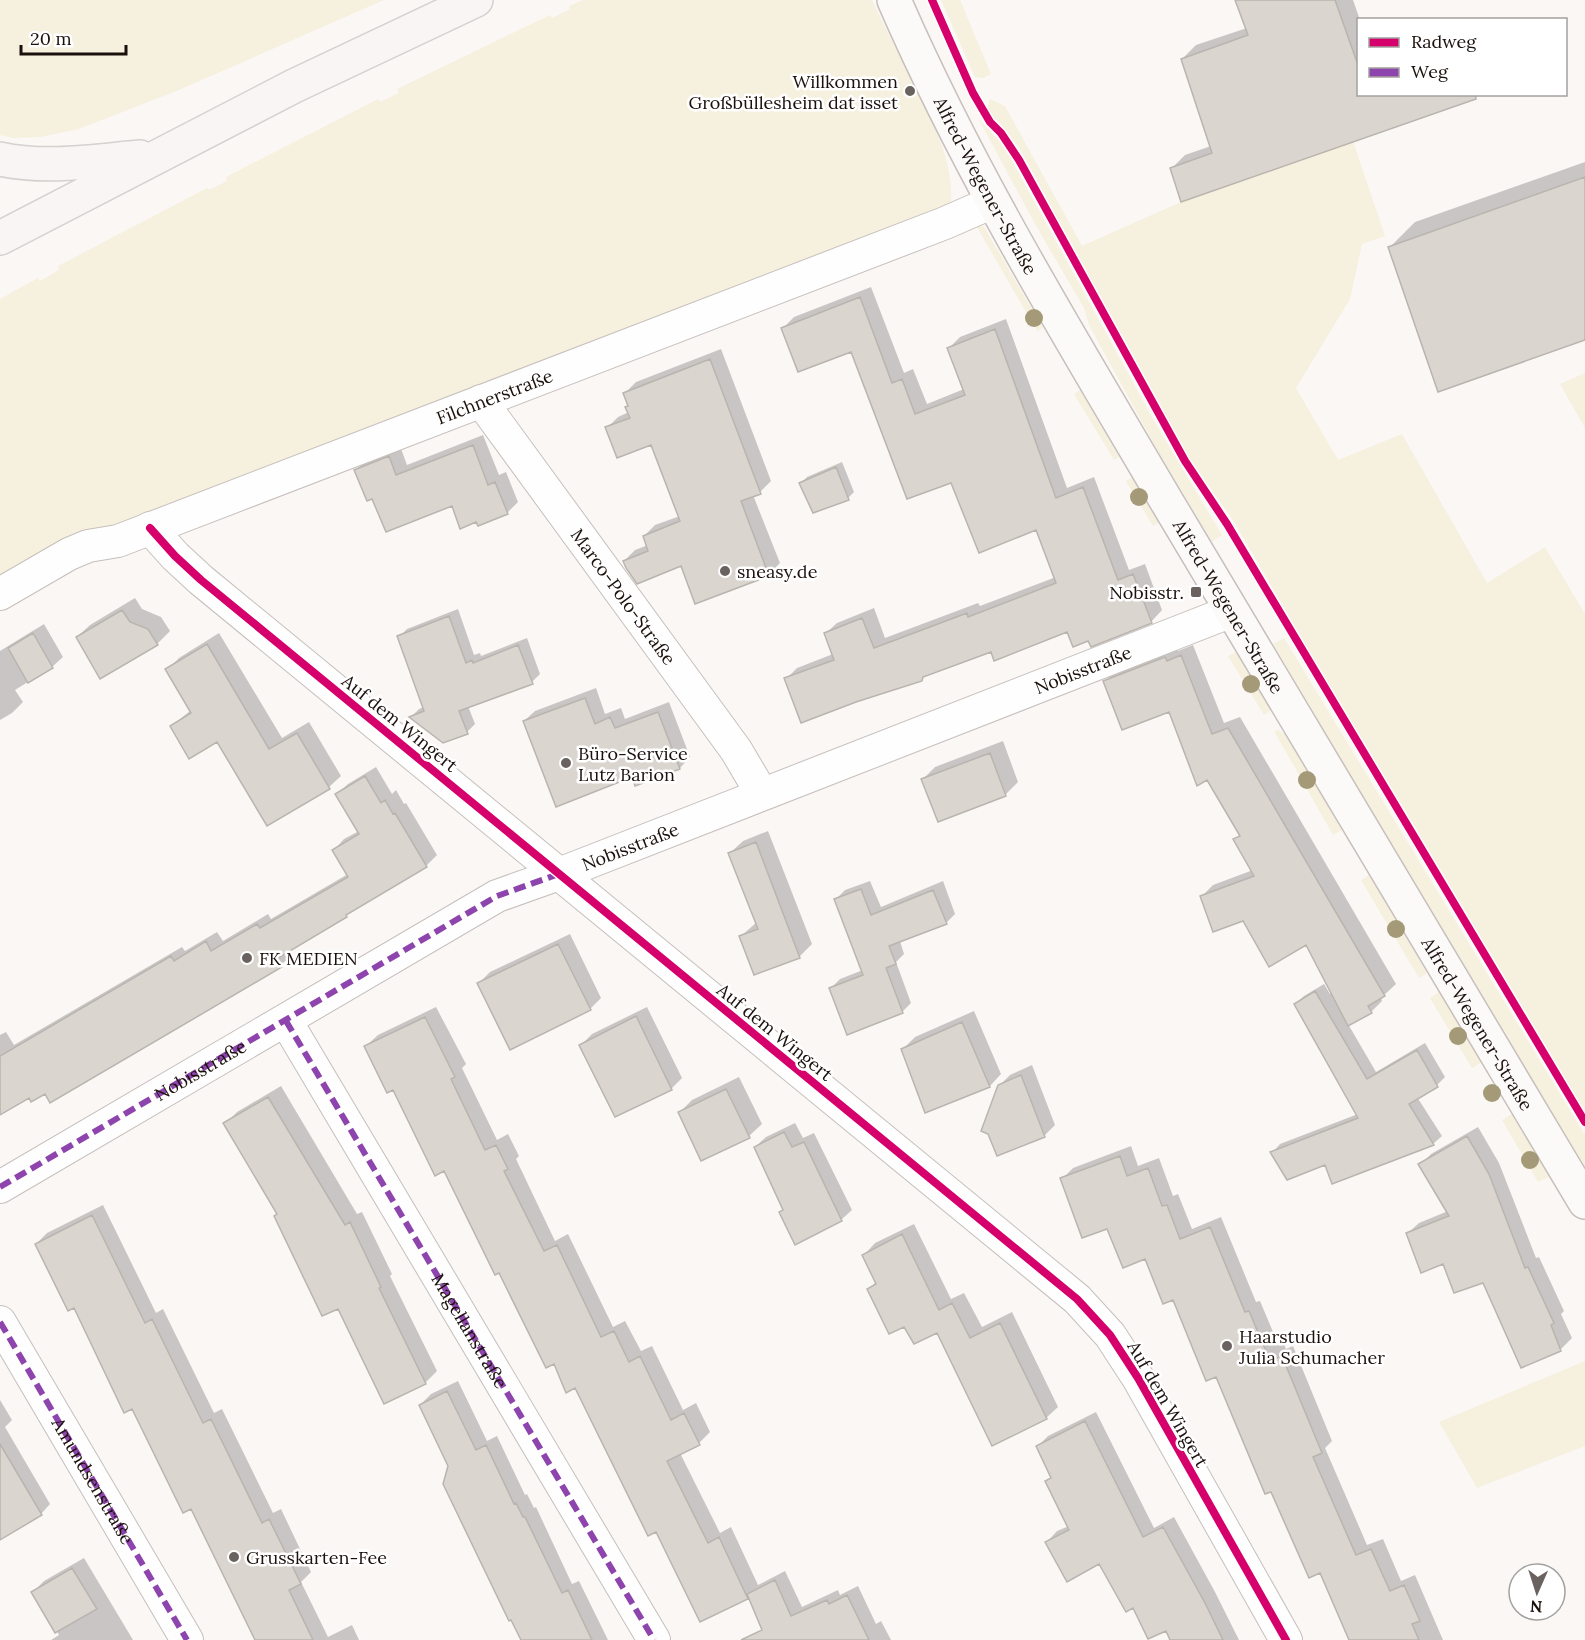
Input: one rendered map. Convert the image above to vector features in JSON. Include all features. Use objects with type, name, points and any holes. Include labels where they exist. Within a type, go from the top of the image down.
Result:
[{"type":"main road","points":[[0,238],[294,86],[476,0]]},
{"type":"main road","points":[[0,159],[46,164],[157,155]]},
{"type":"street","name":"Alfred-Wegener-Straße","points":[[894,0],[941,104],[1051,306],[1585,1202]]},
{"type":"street","name":"Filchnerstraße","points":[[0,594],[69,554],[88,546],[118,541],[934,227],[993,202]]},
{"type":"street","name":"Marco-Polo-Straße","points":[[481,401],[736,750],[762,794]]},
{"type":"street","name":"Auf dem Wingert","points":[[150,528],[201,580],[1077,1299],[1110,1335],[1138,1378],[1286,1640]]},
{"type":"street","name":"Nobisstraße","points":[[0,1187],[497,896],[559,874],[1232,611]]},
{"type":"street","name":"Magellanstraße","points":[[286,1021],[654,1640]]},
{"type":"street","name":"Amundsenstraße","points":[[0,1322],[187,1640]]},
{"type":"shaded area","points":[[0,0],[384,0],[179,90],[79,129],[40,137],[13,138],[0,135]]},
{"type":"shaded area","points":[[583,0],[872,0],[939,137],[949,170],[951,204],[124,526],[72,534],[0,576],[0,299],[38,278],[40,281],[59,270],[58,266],[207,188],[209,190],[227,181],[226,177],[378,99],[380,102],[399,93],[397,89],[550,15],[552,18],[570,9],[569,6]]},
{"type":"shaded area","points":[[941,0],[960,0],[991,74],[984,78],[975,77]]},
{"type":"shaded area","points":[[990,99],[1005,106],[1082,246],[1181,202],[1353,141],[1385,236],[1362,244],[1350,299],[1296,388],[1338,460],[1402,434],[1487,583],[1545,547],[1585,614],[1585,1112],[1393,796],[1233,520],[1188,457],[1018,146],[987,109]]},
{"type":"shaded area","points":[[978,118],[1010,157],[1153,419],[1222,535],[1212,542],[1155,446],[1089,325],[1084,308],[1035,224]]},
{"type":"shaded area","points":[[974,222],[984,227],[1043,328],[1037,331]]},
{"type":"shaded area","points":[[1585,373],[1585,428],[1560,384]]},
{"type":"shaded area","points":[[1080,390],[1119,457],[1114,460],[1074,394]]},
{"type":"shaded area","points":[[1132,477],[1160,522],[1153,526],[1126,481]]},
{"type":"shaded area","points":[[1284,638],[1585,1135],[1585,1168],[1273,644]]},
{"type":"shaded area","points":[[1236,652],[1271,710],[1264,715],[1228,656]]},
{"type":"shaded area","points":[[1279,730],[1286,735],[1342,830],[1333,835],[1274,731]]},
{"type":"shaded area","points":[[1369,875],[1427,973],[1419,978],[1361,880]]},
{"type":"shaded area","points":[[1439,992],[1482,1062],[1472,1068],[1430,998]]},
{"type":"shaded area","points":[[1512,1114],[1549,1177],[1538,1182],[1502,1120]]},
{"type":"shaded area","points":[[1585,1361],[1585,1446],[1477,1488],[1439,1422]]},
{"type":"building","points":[[1235,0],[1335,0],[1357,62],[1357,96],[1475,96],[1476,99],[1181,202],[1170,168],[1212,153],[1181,59],[1248,35]]},
{"type":"building","points":[[1585,177],[1585,340],[1438,392],[1388,247]]},
{"type":"building","points":[[860,297],[892,383],[902,379],[915,414],[965,395],[947,348],[995,329],[1056,498],[1083,487],[1118,580],[1133,574],[1152,623],[1091,647],[1088,641],[1073,647],[1067,632],[994,661],[991,652],[923,677],[922,681],[856,702],[801,723],[784,678],[834,660],[824,633],[862,618],[874,648],[967,613],[968,617],[1056,583],[1036,530],[979,553],[951,483],[907,499],[851,352],[798,372],[781,328]]},
{"type":"building","points":[[710,359],[761,494],[741,501],[769,576],[695,604],[681,566],[637,584],[626,568],[623,561],[648,551],[643,536],[680,521],[651,445],[617,458],[605,427],[630,418],[625,407],[628,406],[623,393]]},
{"type":"building","points":[[473,445],[488,485],[495,482],[508,514],[478,526],[476,522],[460,529],[452,506],[386,532],[372,499],[367,501],[354,470],[389,456],[396,475]]},
{"type":"building","points":[[836,467],[849,500],[813,513],[799,483]]},
{"type":"building","points":[[122,610],[130,622],[148,629],[158,645],[100,679],[76,637]]},
{"type":"building","points":[[449,616],[466,663],[472,660],[473,663],[518,645],[533,684],[459,711],[468,734],[443,743],[409,717],[424,711],[397,636]]},
{"type":"building","points":[[33,633],[53,668],[28,683],[8,648]]},
{"type":"building","points":[[207,644],[269,749],[297,733],[330,789],[267,826],[217,742],[189,759],[170,726],[191,713],[165,669]]},
{"type":"building","points":[[1181,655],[1212,734],[1228,728],[1385,996],[1368,1006],[1372,1013],[1348,1026],[1306,945],[1269,967],[1243,921],[1213,932],[1200,896],[1254,876],[1233,839],[1240,836],[1207,780],[1197,786],[1169,712],[1122,730],[1103,681],[1165,657],[1167,661]]},
{"type":"building","points":[[585,698],[595,724],[610,717],[615,728],[658,712],[680,769],[635,786],[632,777],[556,807],[523,721]]},
{"type":"building","points":[[990,753],[1006,796],[938,822],[921,779]]},
{"type":"building","points":[[365,776],[381,803],[385,800],[393,814],[395,813],[427,867],[278,958],[282,967],[50,1103],[45,1094],[31,1102],[29,1098],[0,1115],[0,1056],[171,956],[174,961],[206,941],[211,951],[257,924],[260,928],[348,877],[332,850],[359,834],[335,794]]},
{"type":"building","points":[[756,842],[800,958],[754,975],[739,936],[758,929],[728,853]]},
{"type":"building","points":[[861,889],[871,915],[933,890],[947,924],[889,946],[896,964],[886,968],[903,1013],[847,1035],[829,988],[863,975],[834,899]]},
{"type":"building","points":[[558,944],[591,1010],[510,1050],[477,983]]},
{"type":"building","points":[[1315,991],[1367,1079],[1417,1050],[1438,1087],[1409,1104],[1434,1145],[1332,1184],[1325,1165],[1287,1180],[1270,1152],[1358,1118],[1294,1004]]},
{"type":"building","points":[[636,1016],[672,1090],[615,1117],[579,1045]]},
{"type":"building","points":[[425,1017],[455,1077],[451,1079],[485,1150],[496,1145],[508,1169],[504,1171],[544,1251],[557,1245],[601,1337],[614,1331],[629,1362],[640,1356],[671,1420],[684,1413],[700,1445],[667,1461],[708,1543],[719,1537],[748,1599],[700,1622],[656,1532],[648,1536],[575,1388],[566,1393],[554,1364],[546,1368],[499,1273],[495,1275],[444,1171],[435,1176],[393,1090],[387,1093],[364,1046]]},
{"type":"building","points":[[962,1022],[990,1087],[925,1113],[901,1049]]},
{"type":"building","points":[[1021,1075],[1045,1137],[997,1156],[988,1134],[981,1131],[998,1085]]},
{"type":"building","points":[[726,1089],[750,1138],[701,1161],[678,1112]]},
{"type":"building","points":[[268,1097],[345,1225],[350,1222],[426,1384],[384,1404],[338,1309],[322,1316],[274,1216],[277,1214],[223,1123]]},
{"type":"building","points":[[784,1132],[792,1147],[804,1142],[842,1221],[795,1245],[779,1212],[783,1210],[754,1147]]},
{"type":"building","points":[[1467,1136],[1489,1174],[1525,1268],[1528,1267],[1554,1323],[1551,1325],[1561,1351],[1521,1368],[1483,1283],[1454,1293],[1443,1264],[1421,1273],[1406,1233],[1449,1216],[1418,1164]]},
{"type":"building","points":[[1120,1156],[1127,1176],[1148,1168],[1162,1206],[1167,1205],[1180,1239],[1210,1227],[1245,1312],[1249,1311],[1268,1356],[1273,1354],[1275,1359],[1282,1356],[1322,1453],[1313,1457],[1356,1555],[1371,1549],[1390,1591],[1404,1585],[1420,1621],[1412,1624],[1419,1640],[1349,1640],[1320,1573],[1309,1578],[1271,1492],[1265,1494],[1216,1377],[1206,1381],[1173,1300],[1163,1304],[1145,1259],[1123,1268],[1107,1229],[1082,1238],[1060,1178]]},
{"type":"building","points":[[92,1215],[145,1323],[152,1319],[203,1423],[211,1419],[262,1523],[269,1519],[301,1584],[289,1590],[313,1640],[255,1640],[191,1509],[183,1513],[132,1409],[124,1413],[74,1308],[68,1311],[35,1244]]},
{"type":"building","points":[[902,1234],[939,1310],[952,1303],[970,1338],[1000,1323],[1047,1419],[992,1446],[937,1333],[914,1344],[904,1327],[889,1334],[867,1289],[876,1284],[862,1255]]},
{"type":"building","points":[[447,1391],[476,1450],[486,1445],[514,1504],[516,1503],[525,1517],[562,1593],[568,1590],[592,1640],[521,1640],[511,1620],[509,1621],[443,1484],[448,1466],[419,1405]]},
{"type":"building","points":[[1085,1421],[1143,1537],[1163,1527],[1223,1640],[1170,1640],[1166,1631],[1148,1639],[1133,1608],[1126,1612],[1099,1564],[1067,1582],[1045,1542],[1069,1530],[1045,1481],[1051,1478],[1036,1446]]},
{"type":"building","points":[[0,1444],[42,1515],[0,1540]]},
{"type":"building","points":[[72,1568],[97,1609],[55,1633],[31,1592]]},
{"type":"building","points":[[775,1580],[791,1616],[827,1600],[829,1604],[847,1595],[869,1640],[741,1640],[762,1630],[747,1594]]},
{"type":"marked path","points":[[0,1187],[497,896],[559,874]]},
{"type":"marked path","points":[[286,1021],[654,1640]]},
{"type":"marked path","points":[[0,1322],[187,1640]]},
{"type":"cycle path","points":[[932,0],[973,93],[990,122],[1001,133],[1019,160],[1185,461],[1227,524],[1585,1122]]},
{"type":"cycle path","points":[[150,528],[201,580],[1077,1299],[1110,1335],[1138,1378],[1286,1640]]},
{"type":"place","name":"Willkommen Großbüllesheim dat isset","points":[[910,91]]},
{"type":"place","name":"sneasy.de","points":[[725,571]]},
{"type":"place","name":"Nobisstr.","points":[[1196,592]]},
{"type":"place","name":"Büro-Service Lutz Barion","points":[[566,763]]},
{"type":"place","name":"FK MEDIEN","points":[[247,958]]},
{"type":"place","name":"Haarstudio Julia Schumacher","points":[[1227,1346]]},
{"type":"place","name":"Grusskarten-Fee","points":[[234,1557]]}]
